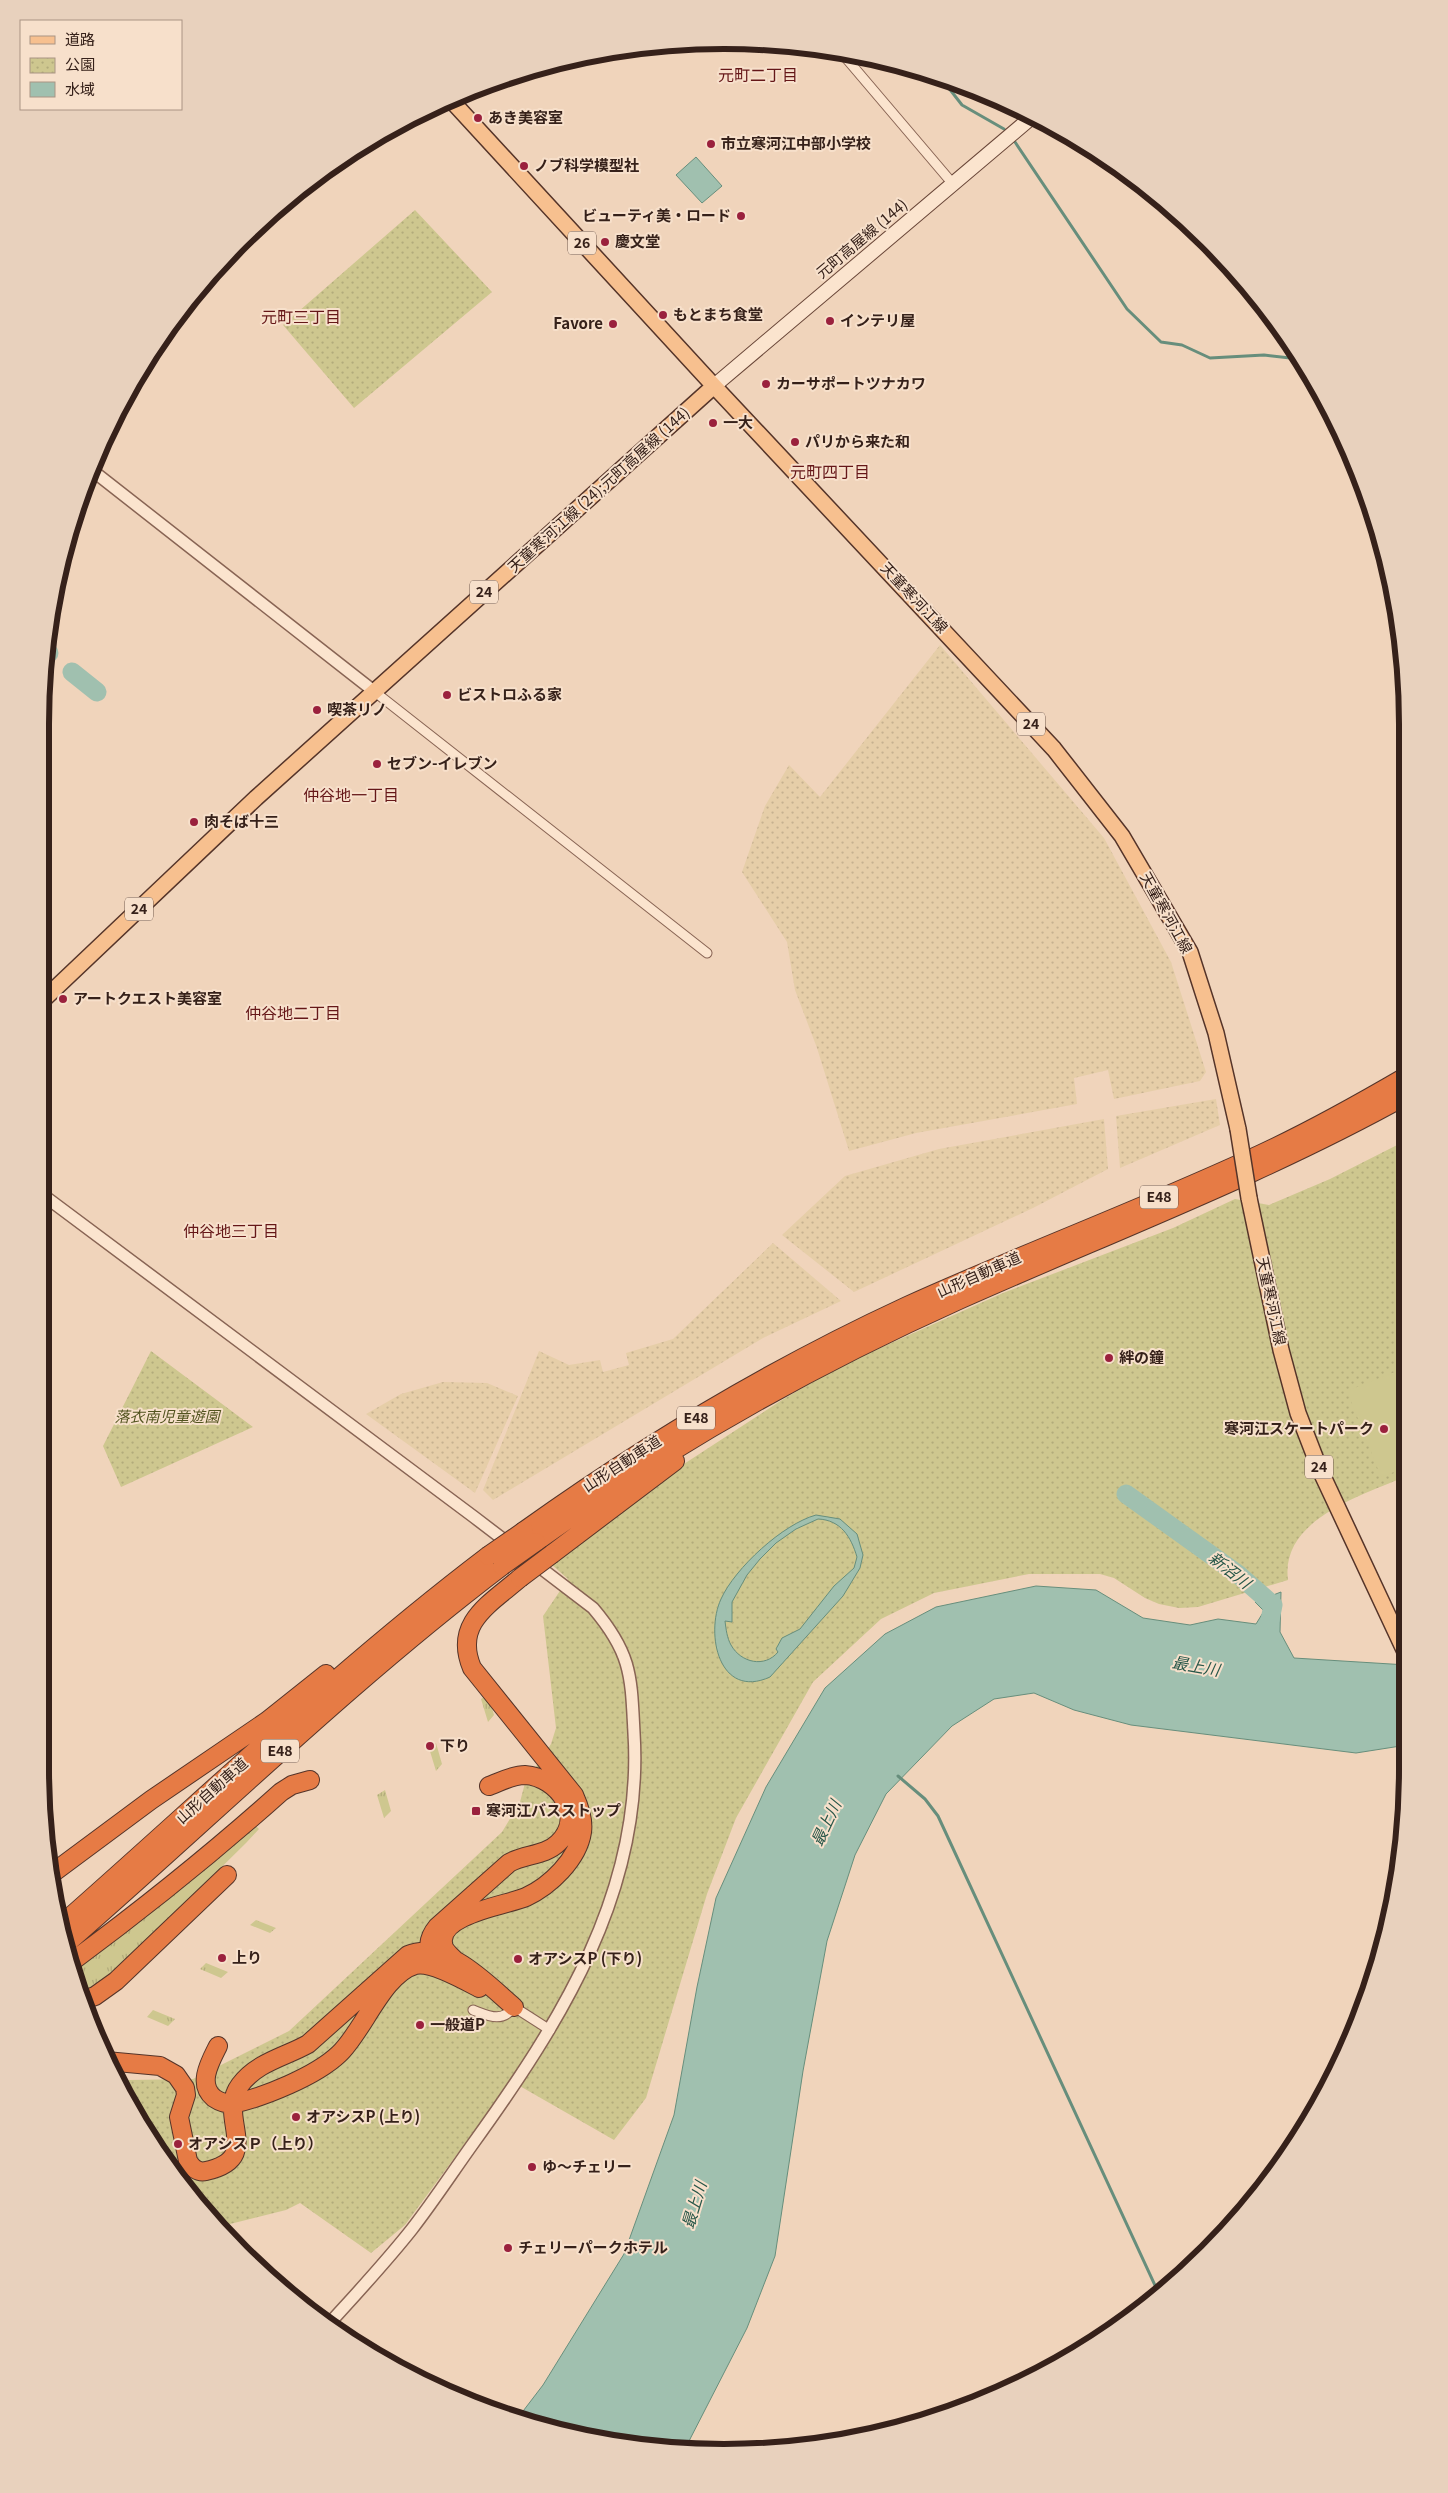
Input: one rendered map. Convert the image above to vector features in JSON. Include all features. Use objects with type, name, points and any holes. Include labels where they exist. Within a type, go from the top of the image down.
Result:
[{"type":"highway","name":"山形自動車道","points":[[66,1920],[332,1683],[406,1621],[530,1536],[635,1456],[731,1397],[878,1320],[1262,1154],[1399,1080]]},
{"type":"highway","name":"山形自動車道","points":[[530,1536],[581,1509],[667,1454],[791,1382],[919,1319],[1265,1168],[1399,1099]]},
{"type":"highway","points":[[514,2007],[458,1963],[444,1947],[443,1937],[446,1932],[470,1914],[527,1896],[549,1883],[570,1858],[582,1832],[580,1807],[574,1795],[472,1668],[467,1656],[466,1636],[475,1618],[520,1578],[673,1463],[791,1382]]},
{"type":"highway","name":"山形自動車道","points":[[71,1940],[495,1561]]},
{"type":"highway","points":[[57,1871],[143,1806],[267,1722],[440,1585],[495,1561]]},
{"type":"highway","points":[[488,1786],[524,1775],[546,1780],[555,1787],[567,1805],[570,1816],[565,1836],[558,1844],[549,1850],[518,1857],[509,1863],[436,1927],[430,1938],[429,1951],[438,1963],[514,2007]]},
{"type":"highway","points":[[76,1958],[144,1909],[215,1850],[280,1792],[292,1785],[310,1780]]},
{"type":"highway","points":[[89,1998],[116,1981],[226,1875]]},
{"type":"highway","points":[[115,2062],[160,2066],[182,2081],[186,2095],[179,2117],[188,2161],[197,2171],[203,2172],[227,2166],[238,2144],[233,2104],[238,2087],[253,2071],[308,2044],[408,1955],[417,1951],[429,1951],[458,1963]]},
{"type":"highway","points":[[218,2046],[208,2066],[206,2085],[215,2099],[222,2103],[233,2104],[307,2076],[329,2063],[347,2045],[388,1987],[403,1972],[413,1966],[428,1965],[470,1983]]},
{"type":"main road","name":"26","points":[[455,105],[714,386]]},
{"type":"main road","name":"元町高屋線 (144)","points":[[714,386],[1028,121]]},
{"type":"main road","name":"天童寒河江線 (24);元町高屋線 (144)","points":[[49,994],[256,798],[714,386]]},
{"type":"main road","name":"天童寒河江線","points":[[714,386],[1054,749],[1122,836],[1190,952],[1216,1033],[1238,1129],[1249,1198],[1281,1350],[1298,1413],[1320,1470],[1399,1641]]},
{"type":"street","points":[[847,61],[953,184]]},
{"type":"street","points":[[97,474],[706,953]]},
{"type":"street","points":[[49,1200],[593,1608],[609,1627],[629,1666],[636,1752],[633,1796],[625,1845],[610,1908],[579,1979],[550,2030],[495,2113],[412,2228],[333,2319]]},
{"type":"street","points":[[473,2010],[492,2018],[501,2018],[509,2014],[514,2007],[550,2030]]},
{"type":"shaded area","points":[[940,645],[1104,838],[1171,962],[1206,1072],[1200,1081],[1114,1099],[1108,1070],[1074,1078],[1077,1104],[916,1133],[849,1151],[817,1048],[795,990],[787,942],[742,872],[765,806],[789,765],[820,797]]},
{"type":"shaded area","points":[[1216,1099],[1220,1125],[1120,1168],[1116,1116]]},
{"type":"shaded area","points":[[1104,1119],[1108,1169],[1033,1208],[854,1292],[782,1235],[845,1176],[939,1149]]},
{"type":"shaded area","points":[[773,1243],[841,1301],[763,1338],[493,1500],[483,1490],[539,1351],[569,1365],[600,1360],[603,1372],[629,1365],[626,1353],[673,1339]]},
{"type":"shaded area","points":[[443,1382],[487,1383],[518,1396],[475,1493],[366,1414],[401,1394]]},
{"type":"green space","points":[[415,210],[492,292],[354,408],[283,325]]},
{"type":"green space","points":[[1399,1144],[1399,1479],[1348,1501],[1328,1512],[1311,1525],[1297,1541],[1289,1559],[1288,1580],[1198,1607],[1179,1608],[1159,1604],[1145,1598],[1114,1578],[1100,1574],[1029,1574],[934,1593],[881,1619],[813,1682],[736,1818],[707,1894],[646,2098],[614,2140],[511,2081],[405,2225],[371,2253],[300,2203],[286,2210],[227,2225],[216,2214],[188,2180],[163,2144],[139,2107],[126,2080],[193,2079],[289,2031],[502,1832],[520,1802],[525,1783],[551,1744],[556,1728],[543,1616],[568,1579],[551,1564],[641,1492],[782,1400],[842,1365],[1003,1293],[1173,1228],[1235,1199],[1269,1205],[1330,1179]]},
{"type":"green space","name":"落衣南児童遊園","points":[[151,1351],[253,1427],[121,1487],[103,1446]]},
{"type":"green space","name":"寒河江スケートパーク","points":[[1399,1370],[1399,1470],[1381,1477],[1347,1391]]},
{"type":"green space","points":[[488,1694],[494,1715],[488,1722],[481,1699]]},
{"type":"green space","points":[[436,1743],[442,1764],[436,1771],[429,1748]]},
{"type":"green space","points":[[385,1790],[391,1811],[384,1818],[377,1795]]},
{"type":"green space","points":[[256,1826],[259,1829],[99,1988],[87,1993],[79,1966]]},
{"type":"green space","points":[[256,1920],[276,1928],[270,1933],[250,1925]]},
{"type":"green space","points":[[206,1963],[228,1972],[221,1978],[200,1969]]},
{"type":"green space","points":[[153,2010],[175,2019],[168,2026],[147,2017]]},
{"type":"water","points":[[696,157],[722,186],[702,203],[676,175]]},
{"type":"water","points":[[816,1515],[840,1519],[857,1534],[863,1555],[860,1568],[843,1596],[770,1677],[753,1682],[739,1679],[728,1672],[720,1660],[716,1645],[716,1613],[721,1599],[737,1574],[761,1549],[775,1537],[803,1520]],"holes":[[[818,1519],[826,1520],[839,1526],[848,1536],[857,1557],[854,1568],[834,1586],[800,1629],[782,1638],[776,1649],[778,1652],[773,1657],[760,1662],[741,1656],[735,1651],[730,1642],[725,1621],[732,1622],[732,1602],[747,1575],[776,1543],[796,1529]]]},
{"type":"water","name":"最上川","points":[[1036,1586],[1096,1590],[1143,1618],[1190,1625],[1218,1619],[1256,1624],[1264,1611],[1255,1602],[1281,1592],[1280,1632],[1294,1658],[1399,1665],[1399,1746],[1356,1753],[1131,1725],[1074,1710],[1034,1693],[994,1699],[952,1726],[886,1794],[855,1855],[827,1941],[803,2071],[775,2256],[747,2328],[688,2443],[592,2431],[522,2413],[543,2385],[624,2254],[674,2115],[697,1987],[716,1898],[766,1787],[825,1688],[885,1634],[936,1607]]},
{"type":"waterway","points":[[949,88],[962,105],[1004,129]]},
{"type":"waterway","points":[[1015,142],[1127,309],[1161,342],[1182,345],[1210,358],[1264,355],[1291,358]]},
{"type":"waterway","name":"新沼川","points":[[72,672],[97,692]]},
{"type":"waterway","name":"新沼川","points":[[1126,1494],[1239,1575],[1273,1605],[1270,1620]]},
{"type":"waterway","points":[[898,1776],[925,1799],[938,1816],[1156,2288]]},
{"type":"place","name":"あき美容室","points":[[478,118]]},
{"type":"place","name":"市立寒河江中部小学校","points":[[711,144]]},
{"type":"place","name":"ノブ科学模型社","points":[[524,166]]},
{"type":"place","name":"ビューティ美・ロード","points":[[741,216]]},
{"type":"place","name":"慶文堂","points":[[605,242]]},
{"type":"place","name":"もとまち食堂","points":[[663,315]]},
{"type":"place","name":"インテリ屋","points":[[830,321]]},
{"type":"place","name":"Favore","points":[[613,324]]},
{"type":"place","name":"カーサポートツナカワ","points":[[766,384]]},
{"type":"place","name":"一大","points":[[713,423]]},
{"type":"place","name":"パリから来た和","points":[[795,442]]},
{"type":"place","name":"ビストロふる家","points":[[447,695]]},
{"type":"place","name":"喫茶リノ","points":[[317,710]]},
{"type":"place","name":"セブン-イレブン","points":[[377,764]]},
{"type":"place","name":"肉そば十三","points":[[194,822]]},
{"type":"place","name":"アートクエスト美容室","points":[[63,999]]},
{"type":"place","name":"絆の鐘","points":[[1109,1358]]},
{"type":"place","name":"寒河江スケートパーク","points":[[1384,1429]]},
{"type":"place","name":"下り","points":[[430,1746]]},
{"type":"place","name":"寒河江バスストップ","points":[[476,1811]]},
{"type":"place","name":"上り","points":[[222,1958]]},
{"type":"place","name":"オアシスP (下り)","points":[[518,1959]]},
{"type":"place","name":"一般道P","points":[[420,2025]]},
{"type":"place","name":"オアシスP (上り)","points":[[296,2117]]},
{"type":"place","name":"オアシスＰ（上り）","points":[[178,2144]]},
{"type":"place","name":"ゆ～チェリー","points":[[532,2167]]},
{"type":"place","name":"チェリーパークホテル","points":[[508,2248]]},
{"type":"district","name":"元町二丁目","points":[[758,75]]},
{"type":"district","name":"元町三丁目","points":[[301,317]]},
{"type":"district","name":"元町四丁目","points":[[830,472]]},
{"type":"district","name":"仲谷地一丁目","points":[[351,795]]},
{"type":"district","name":"仲谷地二丁目","points":[[293,1013]]},
{"type":"district","name":"仲谷地三丁目","points":[[231,1231]]}]
